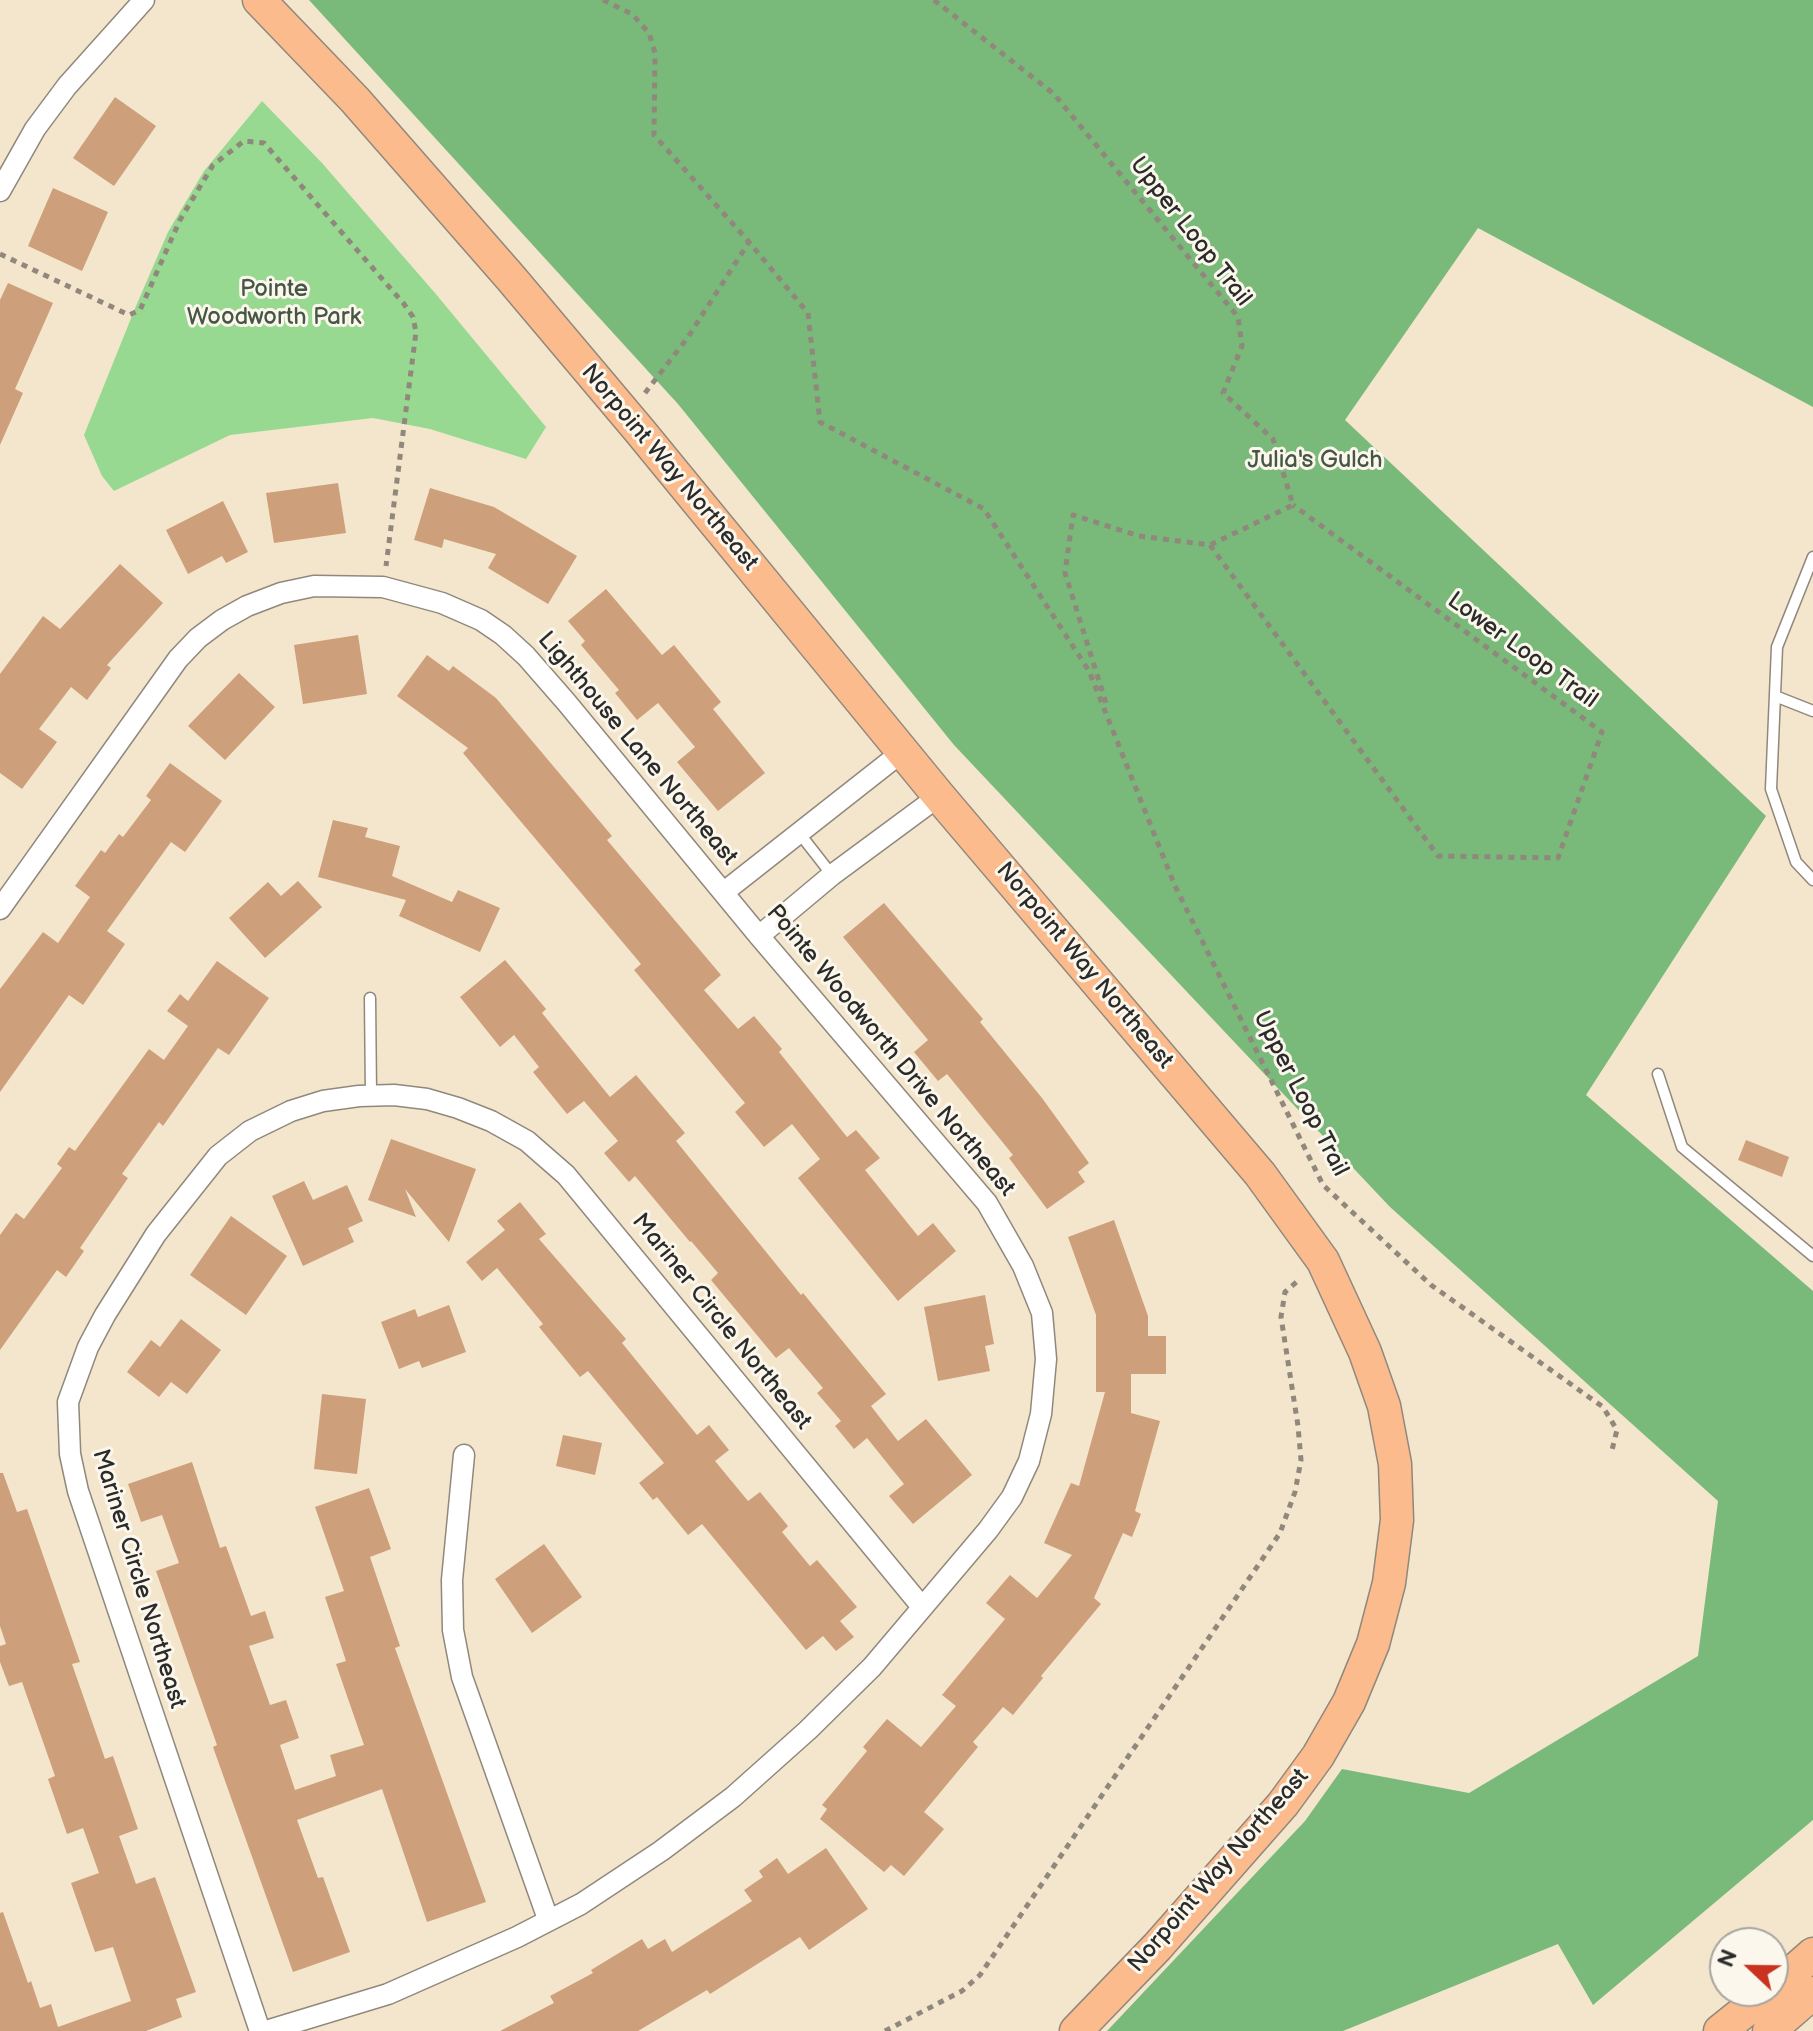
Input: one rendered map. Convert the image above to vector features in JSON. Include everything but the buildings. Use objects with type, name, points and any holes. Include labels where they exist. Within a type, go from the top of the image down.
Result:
[{"type":"main road","name":"Norpoint Way Northeast","points":[[259,0],[355,100],[627,415],[902,752],[1260,1174],[1323,1261],[1365,1352],[1384,1406],[1395,1464],[1397,1520],[1389,1583],[1373,1644],[1349,1702],[1318,1756],[1283,1804],[1157,1947],[1076,2031]]},
{"type":"main road","points":[[1789,1975],[1813,1954]]},
{"type":"main road","points":[[1769,2031],[1813,1993]]},
{"type":"main road","points":[[1720,2031],[1750,2007]]},
{"type":"street","points":[[0,191],[35,129],[67,86],[144,0]]},
{"type":"street","name":"Lighthouse Lane Northeast","points":[[0,909],[148,698],[198,638],[247,606],[281,593],[314,586],[383,587],[442,603],[481,620],[526,656],[724,892]]},
{"type":"street","points":[[724,892],[902,752]]},
{"type":"street","points":[[759,936],[832,875],[939,796]]},
{"type":"street","name":"Pointe Woodworth Drive Northeast","points":[[266,2031],[388,1994],[517,1937],[581,1904],[615,1882],[733,1797],[872,1667],[988,1530],[1012,1497],[1029,1461],[1041,1414],[1046,1359],[1042,1313],[1023,1266],[987,1203],[724,892]]},
{"type":"street","name":"Mariner Circle Northeast","points":[[260,2031],[78,1491],[70,1454],[68,1402],[88,1347],[156,1234],[218,1156],[250,1131],[291,1111],[323,1101],[394,1095],[427,1099],[491,1121],[527,1141],[566,1175],[922,1607]]},
{"type":"street","points":[[464,1455],[452,1580],[453,1630],[462,1677],[548,1919]]},
{"type":"lane","points":[[1813,557],[1777,647],[1771,789],[1796,862],[1813,880]]},
{"type":"lane","points":[[1775,696],[1813,711]]},
{"type":"lane","points":[[800,834],[832,875]]},
{"type":"lane","points":[[370,998],[371,1095]]},
{"type":"lane","points":[[1658,1074],[1682,1147],[1813,1256]]},
{"type":"path","name":"Upper Loop Trail","points":[[603,0],[632,14],[649,33],[655,53],[654,135],[808,313],[820,422],[984,509],[1089,671],[1175,886],[1323,1185],[1431,1285],[1603,1407],[1617,1430],[1612,1450]]},
{"type":"path","name":"Upper Loop Trail","points":[[934,0],[1054,94],[1238,317],[1242,346],[1223,393],[1273,439],[1293,505]]},
{"type":"path","points":[[0,254],[129,315],[140,310],[180,220],[213,165],[244,141],[264,143],[413,317],[416,332],[383,587]]},
{"type":"path","points":[[627,415],[688,337],[749,242]]},
{"type":"path","points":[[1210,545],[1293,505]]},
{"type":"path","name":"Lower Loop Trail","points":[[1210,545],[1438,856],[1558,858],[1602,732],[1293,505]]},
{"type":"path","name":"Upper Loop Trail","points":[[1117,739],[1065,573],[1073,515],[1139,536],[1210,545]]},
{"type":"path","points":[[885,2031],[962,1991],[980,1975],[1280,1533],[1295,1492],[1301,1460],[1281,1317],[1285,1292],[1323,1261]]},
{"type":"green space","name":"Julia's Gulch","points":[[309,0],[1813,0],[1813,407],[1478,228],[1345,420],[1766,816],[1586,1095],[1813,1291],[1813,1820],[1593,2005],[1558,1944],[1343,2031],[1107,2031],[1305,1821],[1342,1769],[1469,1793],[1698,1656],[1718,1501],[1390,1207],[954,745],[678,404]]},
{"type":"green space","name":"Pointe Woodworth Park","points":[[262,101],[322,163],[546,427],[526,459],[430,429],[373,418],[230,435],[114,491],[102,476],[84,435],[136,306],[168,232],[204,171]]}]
